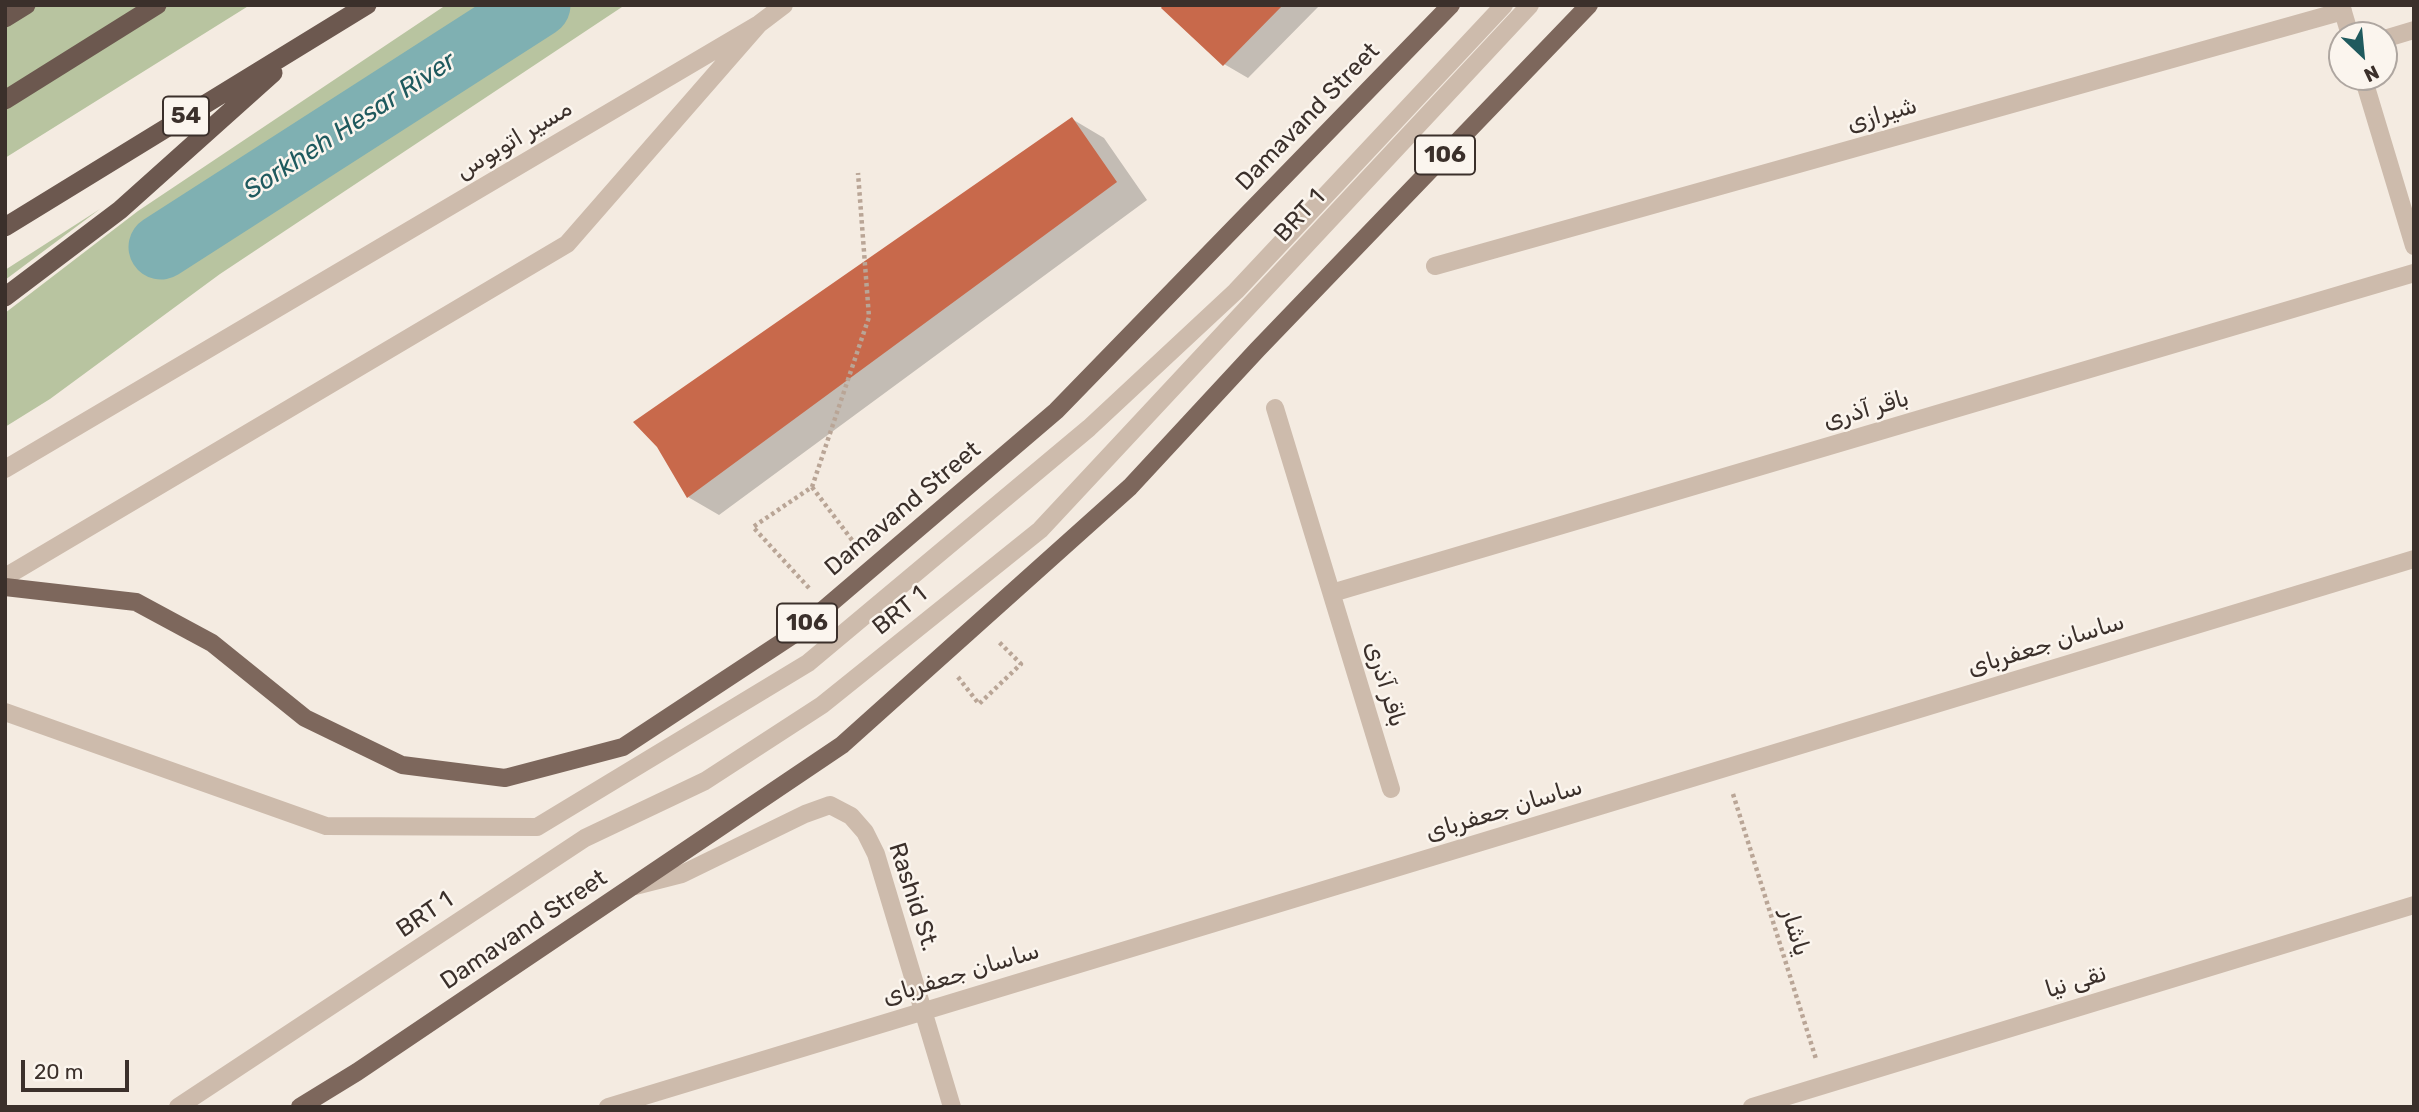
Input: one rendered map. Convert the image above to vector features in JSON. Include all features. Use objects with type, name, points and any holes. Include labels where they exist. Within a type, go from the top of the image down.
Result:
[{"type":"highway","points":[[5,18],[26,5]]},
{"type":"highway","points":[[5,100],[157,5]]},
{"type":"highway","name":"54","points":[[5,226],[367,5]]},
{"type":"highway","points":[[5,297],[120,210],[310,41]]},
{"type":"main road","name":"Damavand Street","points":[[5,587],[136,602],[212,643],[305,718],[402,765],[505,778],[623,747],[796,633],[1056,411],[1451,5]]},
{"type":"main road","name":"Damavand Street","points":[[300,1107],[357,1072],[842,745],[1130,487],[1257,350],[1589,5]]},
{"type":"street","name":"مسیر اتوبوس","points":[[5,469],[759,24],[784,5]]},
{"type":"street","name":"BRT 1","points":[[5,712],[326,826],[537,827],[808,663],[1089,428],[1236,291],[1504,5]]},
{"type":"street","name":"BRT 1","points":[[178,1107],[585,838],[705,781],[822,705],[1040,530],[1530,5]]},
{"type":"street","name":"شیرازی","points":[[1435,266],[2342,8]]},
{"type":"street","points":[[5,577],[567,244],[759,24]]},
{"type":"street","points":[[2367,91],[2413,240]]},
{"type":"street","name":"باقر آذری","points":[[1332,593],[2414,273]]},
{"type":"street","name":"باقر آذری","points":[[1275,408],[1391,789]]},
{"type":"street","name":"ساسان جعفربای","points":[[608,1107],[2414,559]]},
{"type":"street","name":"Rashid St.","points":[[632,887],[682,874],[805,814],[830,805],[851,816],[865,832],[876,854],[952,1107]]},
{"type":"street","name":"نقی نیا","points":[[1752,1107],[2414,905]]},
{"type":"path","points":[[826,607],[753,527],[812,487],[869,317],[858,173]]},
{"type":"path","points":[[979,704],[1021,664]]},
{"type":"path","name":"یاشار","points":[[1725,768],[1824,1085]]},
{"type":"green space","points":[[5,5],[250,5],[5,158]]},
{"type":"green space","points":[[446,5],[625,5],[220,274],[50,399],[5,427],[5,313],[138,211]]},
{"type":"green space","points":[[100,209],[5,280],[5,270]]},
{"type":"building","points":[[1163,5],[1283,5],[1223,66],[1161,8]]},
{"type":"building","points":[[1072,117],[1117,182],[687,498],[657,447],[633,422]]},
{"type":"waterway","name":"Sorkheh Hesar River","points":[[161,247],[538,5]]}]
